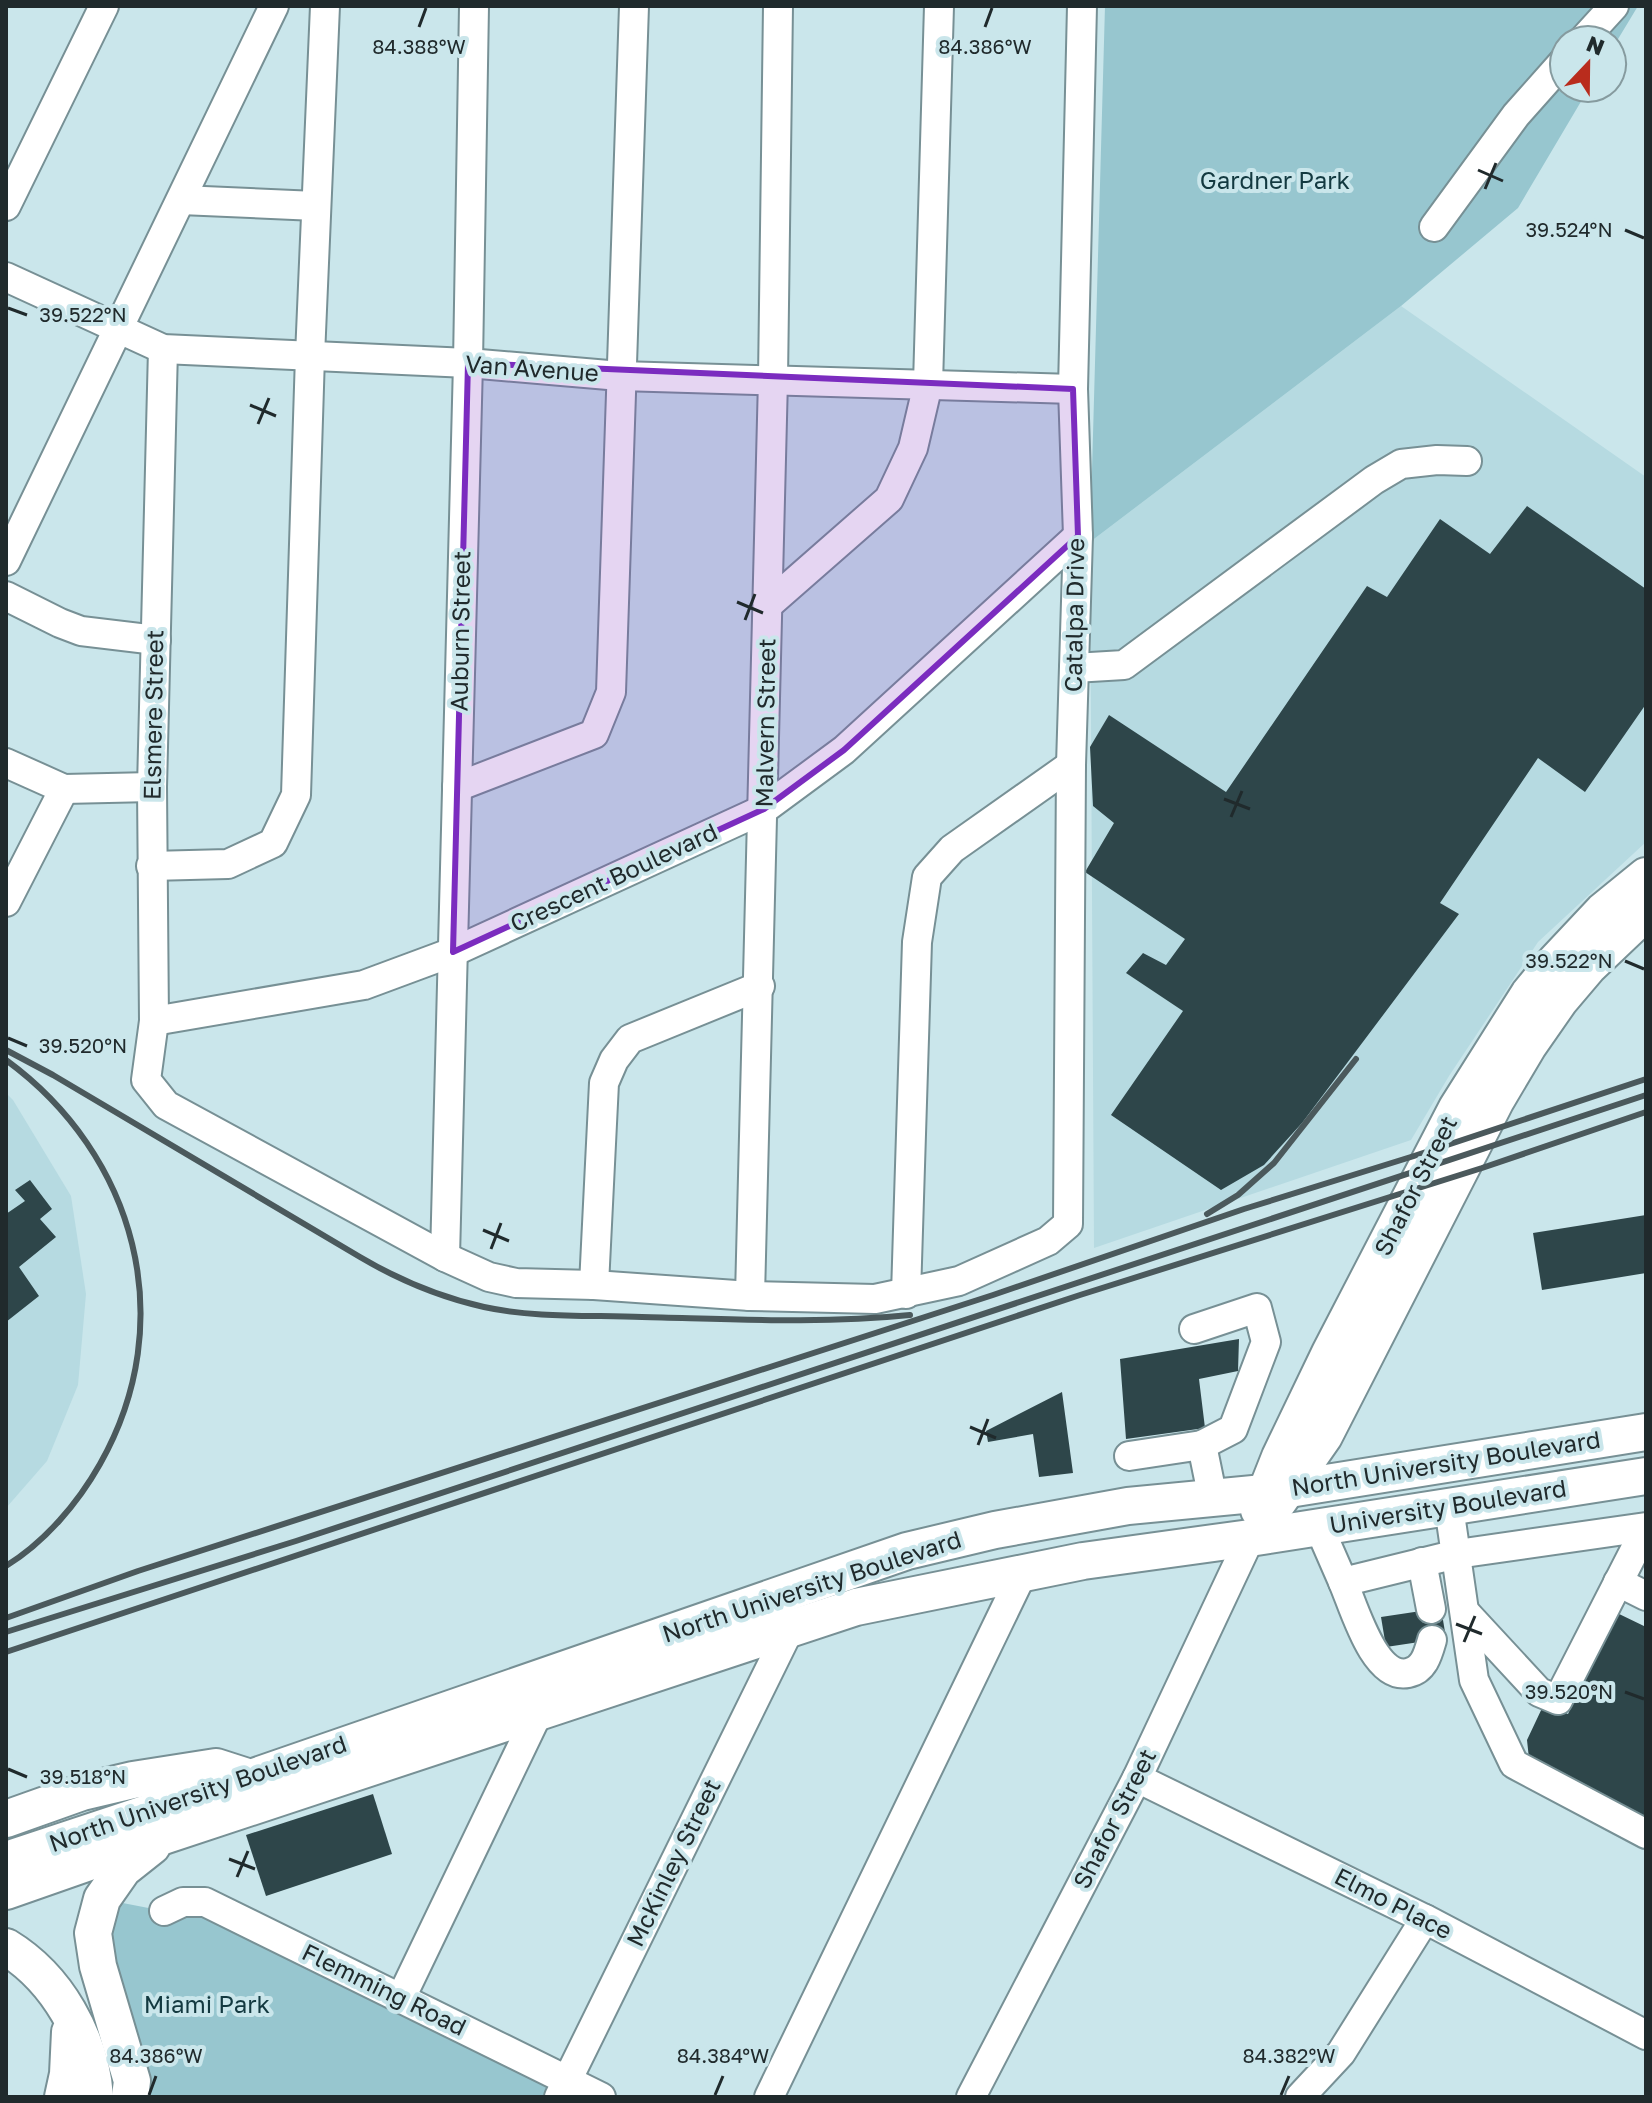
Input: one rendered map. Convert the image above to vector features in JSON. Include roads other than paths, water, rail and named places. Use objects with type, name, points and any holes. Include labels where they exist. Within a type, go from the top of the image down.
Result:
[{"type":"main road","name":"Shafor Street","points":[[1250,1538],[1276,1491],[1358,1298],[1457,1108],[1529,994],[1603,911],[1646,876]]},
{"type":"main road","name":"Shafor Street","points":[[1276,1491],[1324,1436],[1496,1100],[1528,1046],[1588,967],[1646,912]]},
{"type":"main road","name":"North University Boulevard","points":[[6,1860],[907,1551],[995,1530],[1128,1506],[1276,1491],[1646,1432]]},
{"type":"main road","points":[[1324,1436],[1327,1450],[1337,1463],[1358,1479]]},
{"type":"main road","name":"University Boulevard","points":[[1250,1538],[1646,1476]]},
{"type":"main road","name":"North University Boulevard","points":[[6,1891],[166,1835],[856,1607],[1023,1572],[1250,1538]]},
{"type":"main road","points":[[6,1819],[82,1792],[133,1780],[216,1767],[250,1777]]},
{"type":"main road","points":[[130,2097],[132,2081],[98,1966],[93,1933],[102,1899],[123,1869],[166,1835]]},
{"type":"main road","points":[[6,1947],[40,1973],[58,1995],[86,2048],[95,2097]]},
{"type":"main road","points":[[63,2097],[68,2074],[71,2019]]},
{"type":"street","points":[[6,206],[104,6]]},
{"type":"street","points":[[6,561],[274,6]]},
{"type":"street","points":[[151,866],[228,864],[273,843],[296,795],[325,6]]},
{"type":"street","name":"Auburn Street","points":[[445,1257],[474,6]]},
{"type":"street","points":[[457,787],[594,734],[611,692],[634,6]]},
{"type":"street","name":"Malvern Street","points":[[750,1296],[764,809],[778,6]]},
{"type":"street","points":[[768,605],[889,499],[913,448],[928,384],[939,6]]},
{"type":"street","name":"Catalpa Drive","points":[[906,1294],[959,1281],[1048,1241],[1068,1224],[1071,765],[1078,536],[1073,389],[1082,6]]},
{"type":"street","points":[[1598,24],[1614,6]]},
{"type":"street","points":[[1434,227],[1516,115],[1548,79]]},
{"type":"street","points":[[181,200],[316,206]]},
{"type":"street","name":"Van Avenue","points":[[6,277],[163,349],[468,363],[620,376],[1073,389]]},
{"type":"street","name":"Elsmere Street","points":[[163,349],[152,787],[154,1021],[146,1080],[166,1105],[445,1257]]},
{"type":"street","points":[[1074,668],[1124,665],[1374,480],[1401,464],[1467,461]]},
{"type":"street","name":"Crescent Boulevard","points":[[154,1021],[364,985],[453,952],[764,809],[844,750],[1078,536]]},
{"type":"street","points":[[6,596],[81,631],[156,640]]},
{"type":"street","points":[[6,763],[64,789],[152,787]]},
{"type":"street","points":[[445,1257],[489,1277],[516,1283],[750,1296],[875,1299],[906,1294],[917,942],[927,877],[952,849],[1071,765]]},
{"type":"street","points":[[6,902],[64,789]]},
{"type":"street","points":[[594,1285],[604,1083],[614,1060],[630,1039],[760,986]]},
{"type":"street","points":[[1129,1456],[1202,1445],[1233,1429],[1266,1342],[1265,1328],[1257,1308],[1194,1329]]},
{"type":"street","points":[[1202,1445],[1213,1499]]},
{"type":"street","points":[[1449,1507],[1474,1680],[1514,1764],[1646,1834]]},
{"type":"street","points":[[1319,1527],[1378,1661],[1394,1673],[1410,1673],[1425,1663],[1432,1640]]},
{"type":"street","points":[[1343,1582],[1457,1554],[1646,1527]]},
{"type":"street","points":[[1465,1612],[1539,1692],[1558,1700],[1646,1527]]},
{"type":"street","name":"Shafor Street","points":[[971,2097],[1137,1778],[1250,1538]]},
{"type":"street","points":[[1422,1562],[1431,1609]]},
{"type":"street","points":[[769,2097],[1023,1572]]},
{"type":"street","points":[[1618,1582],[1646,1596]]},
{"type":"street","name":"McKinley Street","points":[[563,2088],[789,1630]]},
{"type":"street","points":[[401,1998],[538,1713]]},
{"type":"street","name":"Elmo Place","points":[[1137,1778],[1425,1919],[1646,2035]]},
{"type":"street","name":"Flemming Road","points":[[164,1911],[183,1902],[205,1902],[401,1998],[563,2088],[601,2097]]},
{"type":"street","points":[[1300,2097],[1341,2053],[1425,1919]]},
{"type":"railway","points":[[6,1050],[375,1265],[451,1298],[503,1311],[563,1315],[743,1320],[910,1315]]},
{"type":"railway","points":[[1207,1214],[1238,1195],[1274,1163],[1356,1059]]},
{"type":"railway","points":[[6,1060],[51,1099],[87,1143],[114,1192],[132,1244],[140,1298],[138,1354],[125,1409],[100,1464],[59,1521],[6,1566]]},
{"type":"railway","points":[[6,1618],[138,1571],[993,1295],[1244,1209],[1646,1079]]},
{"type":"railway","points":[[6,1632],[296,1541],[1646,1095]]},
{"type":"railway","points":[[6,1652],[1080,1295],[1482,1168],[1646,1112]]},
{"type":"park label","name":"Gardner Park","points":[[1275,181]]},
{"type":"park label","name":"Miami Park","points":[[207,2005]]}]
